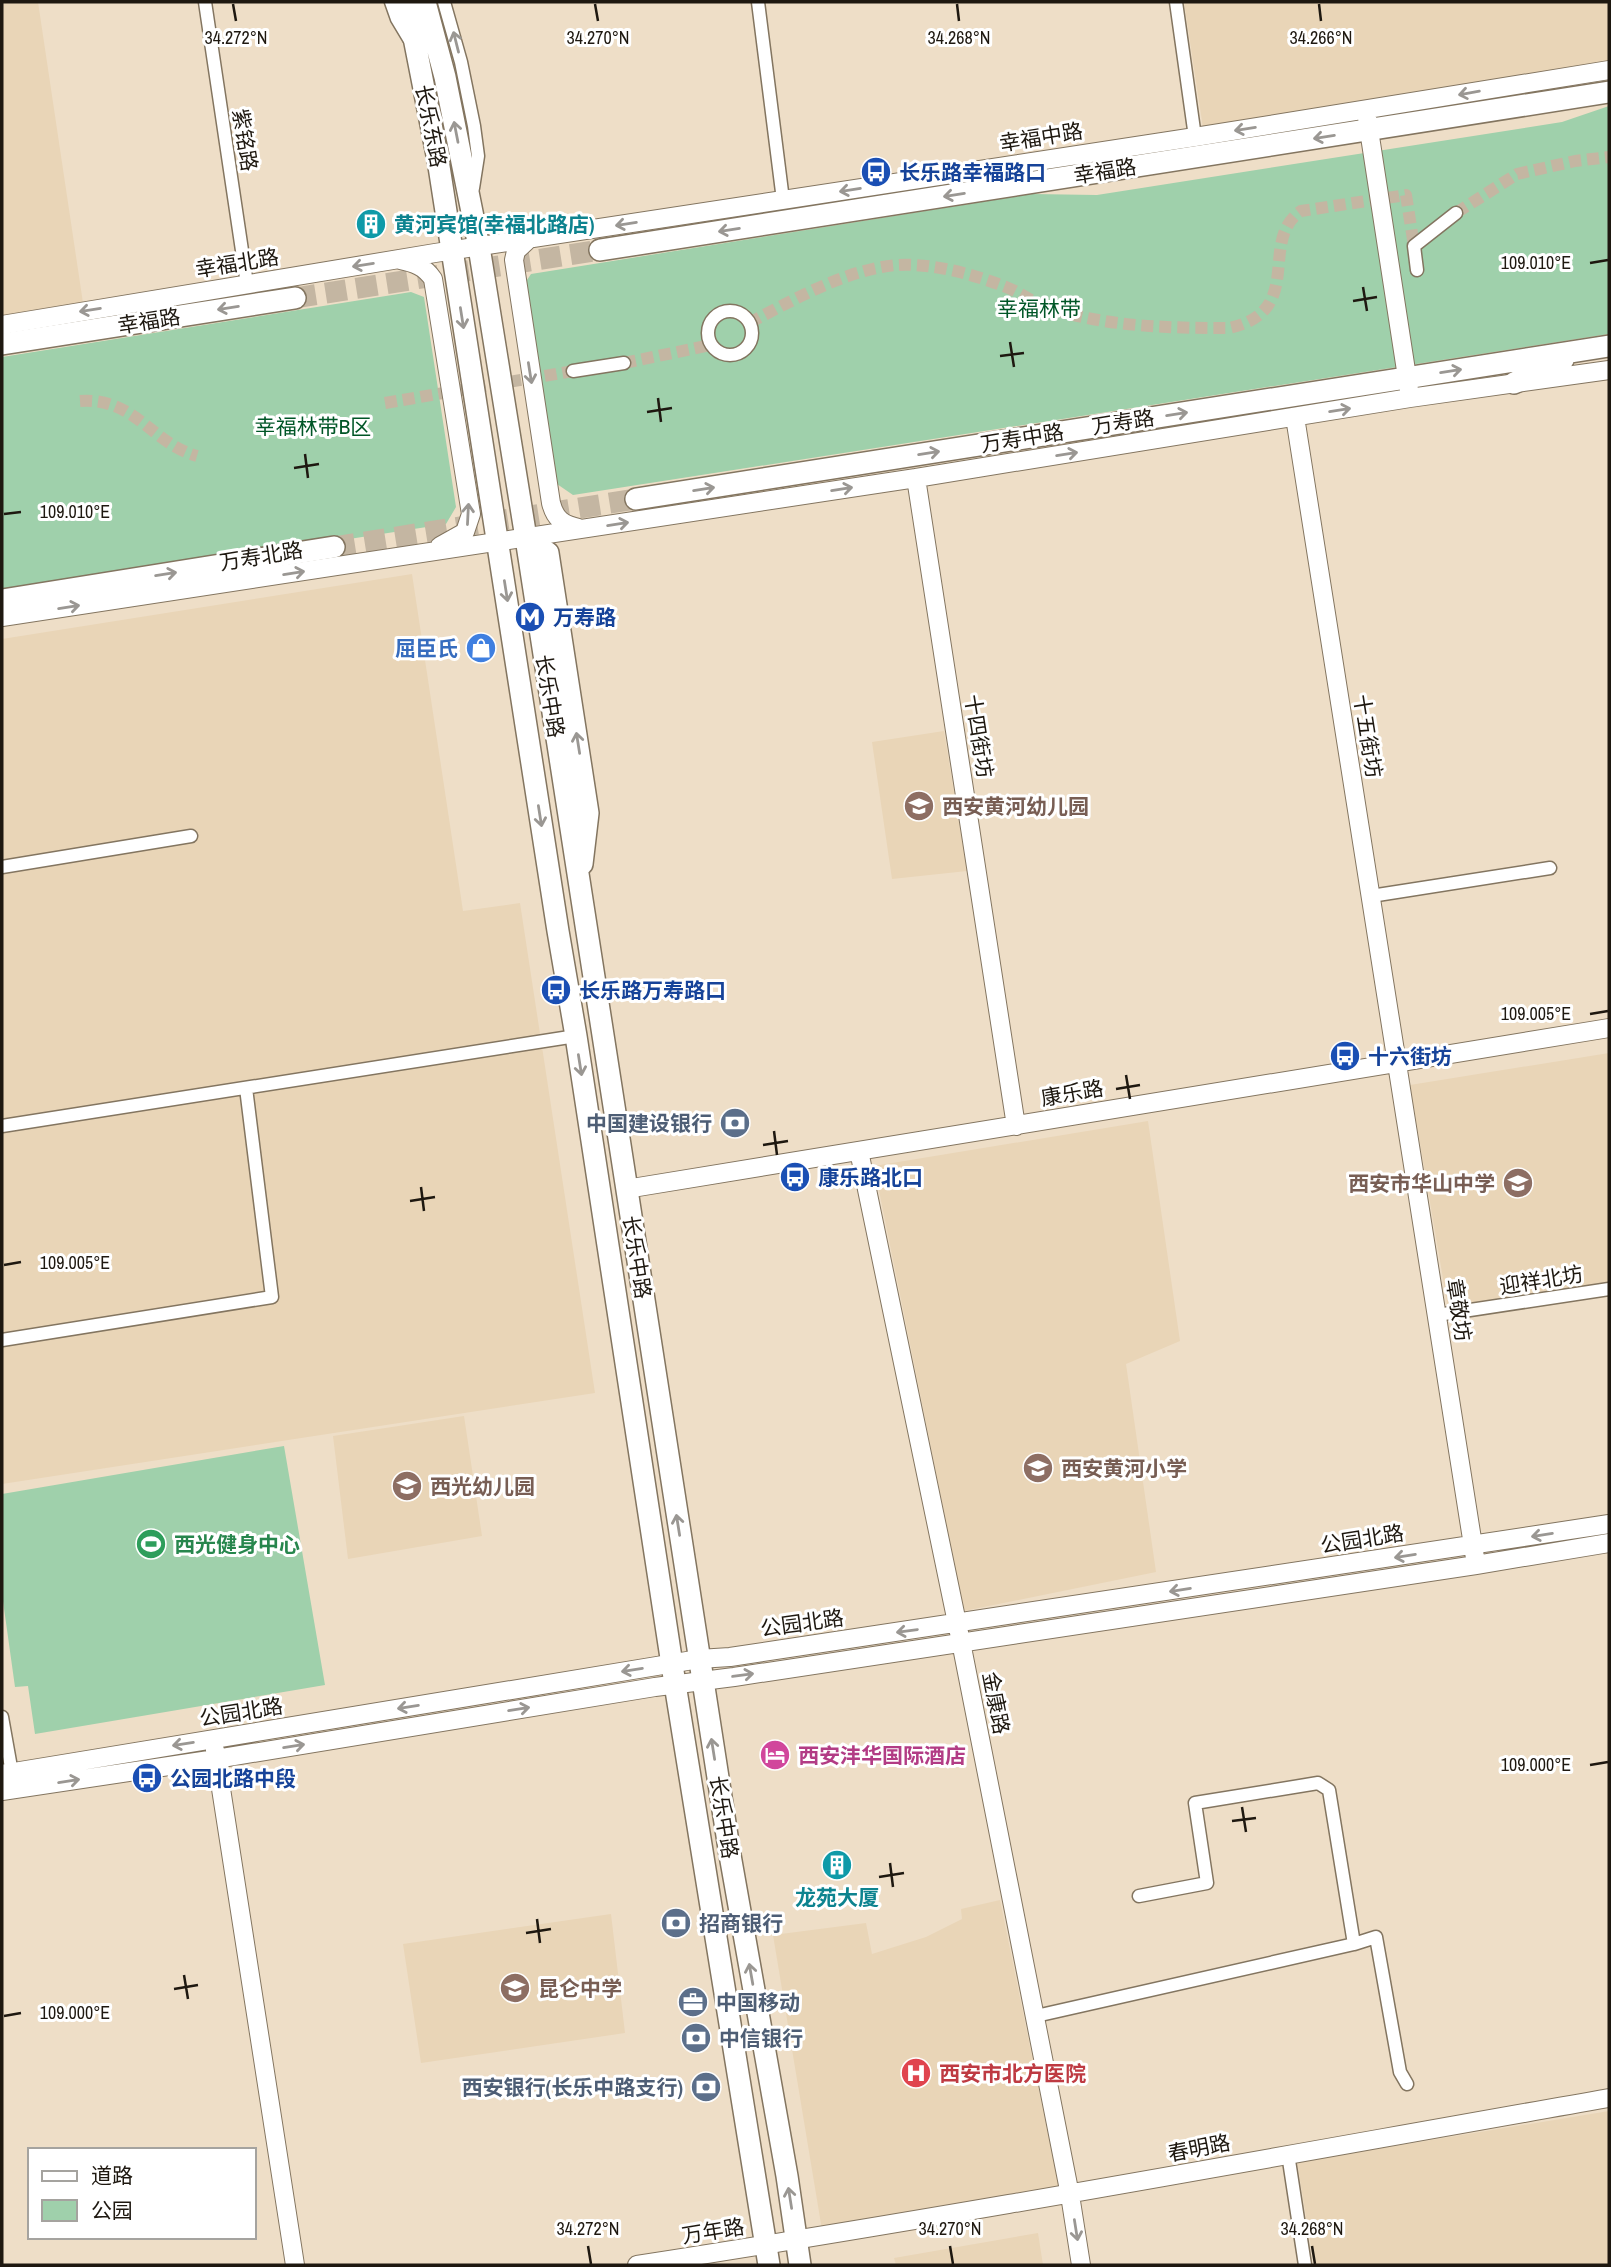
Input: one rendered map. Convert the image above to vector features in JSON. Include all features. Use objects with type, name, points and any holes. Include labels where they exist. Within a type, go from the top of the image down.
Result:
[{"type":"main road","name":"长乐东路","points":[[407,2],[432,126],[451,251]]},
{"type":"main road","name":"长乐东路","points":[[425,2],[445,77],[479,247]]},
{"type":"main road","name":"幸福中路","points":[[479,247],[1195,137],[1368,120],[1506,86],[1609,70]]},
{"type":"main road","points":[[1506,86],[1609,85]]},
{"type":"main road","name":"幸福路","points":[[600,250],[1368,120],[1609,92]]},
{"type":"main road","points":[[1368,120],[1409,388]]},
{"type":"main road","points":[[529,239],[516,251],[513,260],[551,503],[555,516],[561,522],[570,527],[584,529]]},
{"type":"main road","name":"幸福北路","points":[[2,325],[479,247]]},
{"type":"main road","name":"长乐中路","points":[[479,247],[730,1855],[800,2265]]},
{"type":"main road","name":"长乐中路","points":[[451,251],[768,2255]]},
{"type":"main road","points":[[397,260],[420,266],[428,271],[433,279],[471,514],[465,532],[421,555]]},
{"type":"main road","name":"幸福路","points":[[2,344],[295,298]]},
{"type":"main road","name":"万寿路","points":[[636,499],[1062,432],[1409,388],[1609,346]]},
{"type":"main road","points":[[1514,383],[1586,349]]},
{"type":"main road","name":"万寿中路","points":[[526,538],[1295,417],[1409,388],[1514,383],[1609,369]]},
{"type":"main road","name":"十五街坊","points":[[1295,417],[1396,1062]]},
{"type":"main road","points":[[1062,432],[1187,434]]},
{"type":"main road","name":"十四街坊","points":[[916,478],[1016,1126]]},
{"type":"main road","name":"万寿北路","points":[[2,617],[526,538]]},
{"type":"main road","points":[[2,600],[334,547]]},
{"type":"main road","points":[[562,959],[590,954]]},
{"type":"main road","name":"康乐路","points":[[626,1189],[1609,1028]]},
{"type":"main road","name":"章敬坊","points":[[1396,1062],[1476,1565]]},
{"type":"main road","name":"金康路","points":[[859,1151],[961,1642],[1070,2195],[1081,2265]]},
{"type":"main road","name":"公园北路","points":[[701,1670],[730,1657],[1609,1524]]},
{"type":"main road","name":"公园北路","points":[[7,1773],[213,1740],[701,1670],[961,1642],[1609,1544]]},
{"type":"main road","name":"公园北路","points":[[2,1791],[216,1759],[674,1674]]},
{"type":"main road","points":[[213,1740],[295,2265]]},
{"type":"main road","name":"春明路","points":[[796,2241],[1070,2195],[1609,2098]]},
{"type":"main road","name":"万年路","points":[[637,2265],[768,2255],[796,2241]]},
{"type":"street","name":"紫铭路","points":[[205,2],[247,284]]},
{"type":"street","points":[[391,2],[397,19],[415,49]]},
{"type":"street","points":[[444,2],[461,62],[478,156],[471,206]]},
{"type":"street","points":[[758,2],[783,200]]},
{"type":"street","points":[[1176,2],[1195,137]]},
{"type":"street","points":[[1417,270],[1414,247],[1456,213]]},
{"type":"street","points":[[573,371],[624,363]]},
{"type":"street","points":[[2,867],[191,836]]},
{"type":"street","points":[[1371,896],[1550,868]]},
{"type":"street","points":[[2,1126],[576,1036]]},
{"type":"street","points":[[2,1340],[272,1297],[246,1088]]},
{"type":"street","name":"迎祥北坊","points":[[1437,1315],[1609,1289]]},
{"type":"street","points":[[2,1717],[7,1773]]},
{"type":"street","points":[[1139,1896],[1207,1883],[1195,1803],[1318,1783],[1329,1790],[1354,1944]]},
{"type":"street","points":[[1035,2017],[1376,1937],[1400,2072],[1407,2084]]},
{"type":"street","points":[[1288,2154],[1305,2265]]},
{"type":"shaded area","points":[[2,2],[38,2],[83,303],[2,316]]},
{"type":"shaded area","points":[[1184,2],[1609,2],[1609,62],[1203,128]]},
{"type":"shaded area","points":[[412,574],[463,911],[520,903],[595,1393],[2,1484],[2,639]]},
{"type":"shaded area","name":"西安黄河幼儿园","points":[[944,731],[967,871],[892,879],[872,742]]},
{"type":"shaded area","name":"西安市华山中学","points":[[1609,1053],[1609,1282],[1448,1308],[1410,1085]]},
{"type":"shaded area","name":"西安黄河小学","points":[[1148,1121],[1180,1341],[1126,1364],[1156,1572],[964,1611],[874,1166]]},
{"type":"shaded area","name":"西光幼儿园","points":[[464,1416],[482,1536],[348,1559],[333,1436]]},
{"type":"shaded area","name":"西安市北方医院","points":[[1000,1900],[1060,2193],[822,2230],[773,1935],[866,1923],[872,1954],[926,1937],[962,1919],[961,1909]]},
{"type":"shaded area","name":"昆仑中学","points":[[611,1914],[625,2033],[421,2063],[403,1944]]},
{"type":"shaded area","points":[[1609,2111],[1609,2265],[1314,2265],[1297,2162]]},
{"type":"shaded area","points":[[1038,2233],[1043,2265],[896,2265],[894,2258]]},
{"type":"green space","name":"幸福林带","points":[[1609,106],[1609,334],[573,495],[557,484],[525,283],[531,274],[1032,194],[1097,195],[1562,122]]},
{"type":"green space","name":"幸福林带B区","points":[[411,292],[424,297],[456,507],[446,524],[2,593],[2,357]]},
{"type":"green space","name":"西光健身中心","points":[[284,1446],[325,1685],[35,1734],[28,1686],[15,1687],[2,1594],[2,1494]]},
{"type":"tunnel","points":[[1456,213],[1517,174],[1575,161],[1609,157]]},
{"type":"tunnel","points":[[749,323],[840,279],[878,268],[910,265],[952,270],[980,278],[1011,289],[1044,306],[1089,318],[1159,327],[1229,328],[1253,319],[1267,307],[1278,274],[1282,240],[1288,224],[1301,211],[1406,195],[1414,246]]},
{"type":"tunnel","points":[[295,298],[600,250]]},
{"type":"tunnel","points":[[624,363],[711,345]]},
{"type":"tunnel","points":[[385,403],[573,371]]},
{"type":"tunnel","points":[[80,401],[115,406],[181,450],[197,456]]},
{"type":"tunnel","points":[[334,547],[636,499]]},
{"type":"place","name":"长乐路幸福路口","points":[[876,172]]},
{"type":"place","name":"黄河宾馆(幸福北路店)","points":[[371,224]]},
{"type":"place","name":"万寿路","points":[[530,617]]},
{"type":"place","name":"屈臣氏","points":[[481,648]]},
{"type":"place","name":"西安黄河幼儿园","points":[[919,806]]},
{"type":"place","name":"长乐路万寿路口","points":[[556,990]]},
{"type":"place","name":"十六街坊","points":[[1345,1056]]},
{"type":"place","name":"中国建设银行","points":[[735,1123]]},
{"type":"place","name":"康乐路北口","points":[[795,1177]]},
{"type":"place","name":"西安市华山中学","points":[[1518,1183]]},
{"type":"place","name":"西安黄河小学","points":[[1038,1468]]},
{"type":"place","name":"西光幼儿园","points":[[407,1486]]},
{"type":"place","name":"西光健身中心","points":[[151,1544]]},
{"type":"place","name":"西安沣华国际酒店","points":[[775,1755]]},
{"type":"place","name":"公园北路中段","points":[[147,1778]]},
{"type":"place","name":"龙苑大厦","points":[[837,1865]]},
{"type":"place","name":"招商银行","points":[[676,1923]]},
{"type":"place","name":"昆仑中学","points":[[515,1988]]},
{"type":"place","name":"中国移动","points":[[693,2002]]},
{"type":"place","name":"中信银行","points":[[696,2038]]},
{"type":"place","name":"西安市北方医院","points":[[916,2073]]},
{"type":"place","name":"西安银行(长乐中路支行)","points":[[706,2087]]}]
